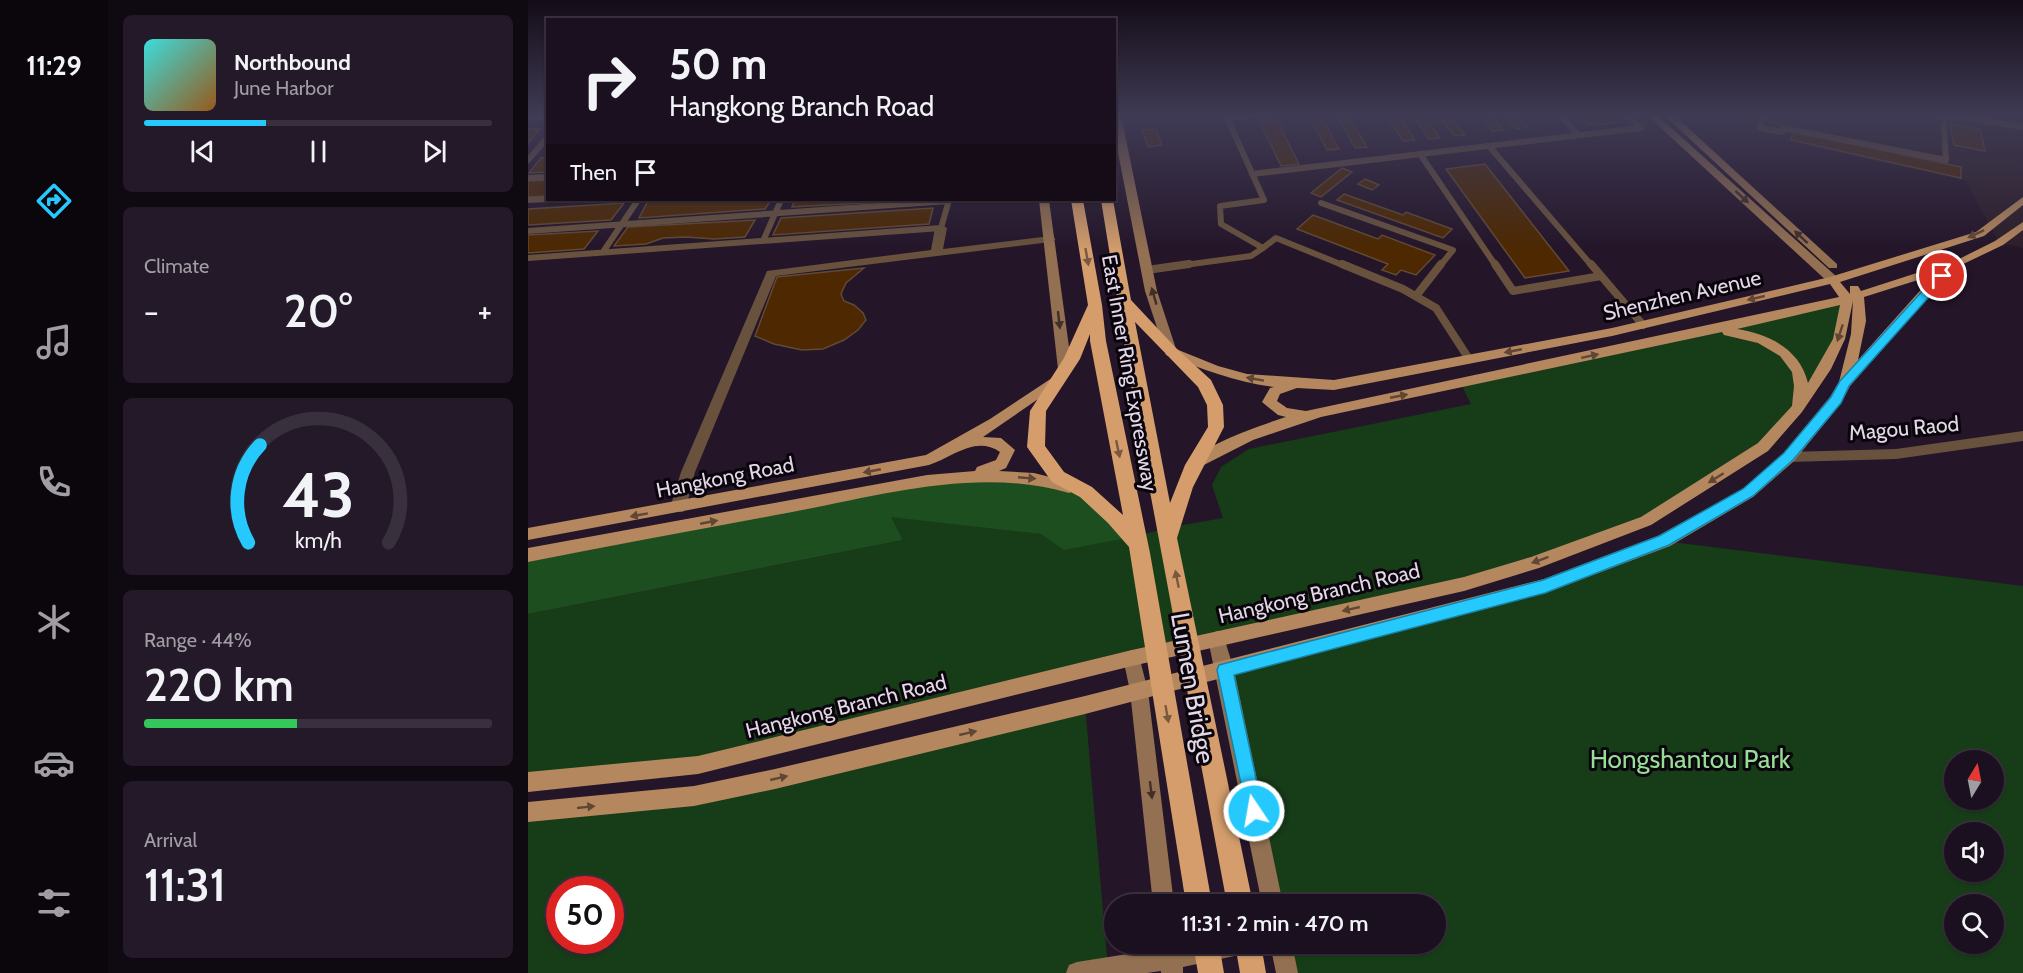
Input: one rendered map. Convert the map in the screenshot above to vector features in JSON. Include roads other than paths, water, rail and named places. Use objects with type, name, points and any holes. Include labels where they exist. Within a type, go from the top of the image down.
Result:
[{"type":"highway","name":"East Inner Ring Expressway","points":[[1077,201],[1095,305],[1098,341],[1139,549]]},
{"type":"highway","name":"East Inner Ring Expressway","points":[[1107,201],[1145,422],[1170,542]]},
{"type":"highway","points":[[1126,303],[1171,352],[1205,384],[1215,405],[1216,428],[1184,487],[1170,542]]},
{"type":"highway","points":[[1095,305],[1072,359],[1038,411],[1036,447],[1058,477],[1086,492],[1115,518],[1139,549]]},
{"type":"highway","name":"Lumen Bridge","points":[[1170,542],[1238,894]]},
{"type":"highway","name":"Lumen Bridge","points":[[1139,549],[1197,894]]},
{"type":"highway","points":[[1207,954],[1210,973]]},
{"type":"highway","points":[[1250,954],[1253,973]]},
{"type":"main road","name":"Shenzhen Avenue","points":[[1171,352],[1220,372],[1259,380],[1334,385],[1643,325],[1839,278],[1980,234],[2023,200]]},
{"type":"main road","name":"Shenzhen Avenue","points":[[1194,465],[1222,447],[1279,422],[1701,332],[1853,297],[1953,265],[1999,243],[2023,225]]},
{"type":"main road","points":[[1844,384],[1930,287],[1953,265]]},
{"type":"main road","points":[[528,812],[693,796],[775,779],[1225,670],[1545,586],[1664,541],[1748,493],[1789,457],[1836,400],[1844,384],[1860,320],[1853,297],[1839,278]]},
{"type":"main road","name":"Hangkong Branch Road","points":[[528,782],[698,765],[1132,658],[1464,584],[1533,563],[1646,521],[1763,447],[1797,409],[1824,369],[1839,339],[1853,297]]},
{"type":"main road","points":[[1701,332],[1744,332],[1762,339],[1782,352],[1795,364],[1801,383],[1797,409]]},
{"type":"main road","name":"Hangkong Road","points":[[528,534],[929,460],[1019,409],[1061,374]]},
{"type":"main road","points":[[1298,384],[1275,392],[1269,402],[1283,412],[1307,415]]},
{"type":"main road","points":[[964,442],[996,442],[1008,450],[1001,464],[968,477]]},
{"type":"main road","points":[[968,477],[991,474],[1047,479],[1086,492]]},
{"type":"main road","name":"Hangkong Road","points":[[528,555],[927,481],[968,477]]},
{"type":"street","points":[[1125,160],[1147,270],[1171,352]]},
{"type":"street","points":[[1704,160],[1839,278]]},
{"type":"street","points":[[1716,160],[1839,278]]},
{"type":"street","points":[[1044,201],[1050,239],[1061,374]]},
{"type":"street","points":[[936,253],[941,228]]},
{"type":"street","points":[[678,508],[688,472],[771,273],[1050,239]]},
{"type":"street","name":"Magou Raod","points":[[1789,457],[1896,454],[2023,436]]},
{"type":"street","points":[[1216,639],[1225,670],[1271,894]]},
{"type":"street","points":[[1132,658],[1163,894]]},
{"type":"street","points":[[1077,973],[1190,954]]},
{"type":"street","points":[[1283,954],[1287,973]]},
{"type":"lane","points":[[1246,160],[1264,200],[1220,206],[1221,224],[1263,248]]},
{"type":"lane","points":[[1252,174],[1366,160]]},
{"type":"lane","points":[[1424,160],[1513,291],[1601,276]]},
{"type":"lane","points":[[1501,160],[1643,325]]},
{"type":"lane","points":[[528,178],[546,177]]},
{"type":"lane","points":[[528,200],[546,199]]},
{"type":"lane","points":[[603,252],[637,201]]},
{"type":"lane","points":[[764,241],[781,201]]},
{"type":"lane","points":[[528,231],[936,201]]},
{"type":"lane","points":[[528,258],[941,228],[948,201]]},
{"type":"lane","points":[[1322,203],[1453,250],[1416,296]]},
{"type":"lane","points":[[1147,270],[1251,256],[1276,238],[1403,289],[1436,308],[1469,359]]},
{"type":"park label","name":"Hongshantou Park","points":[[1690,759]]}]
